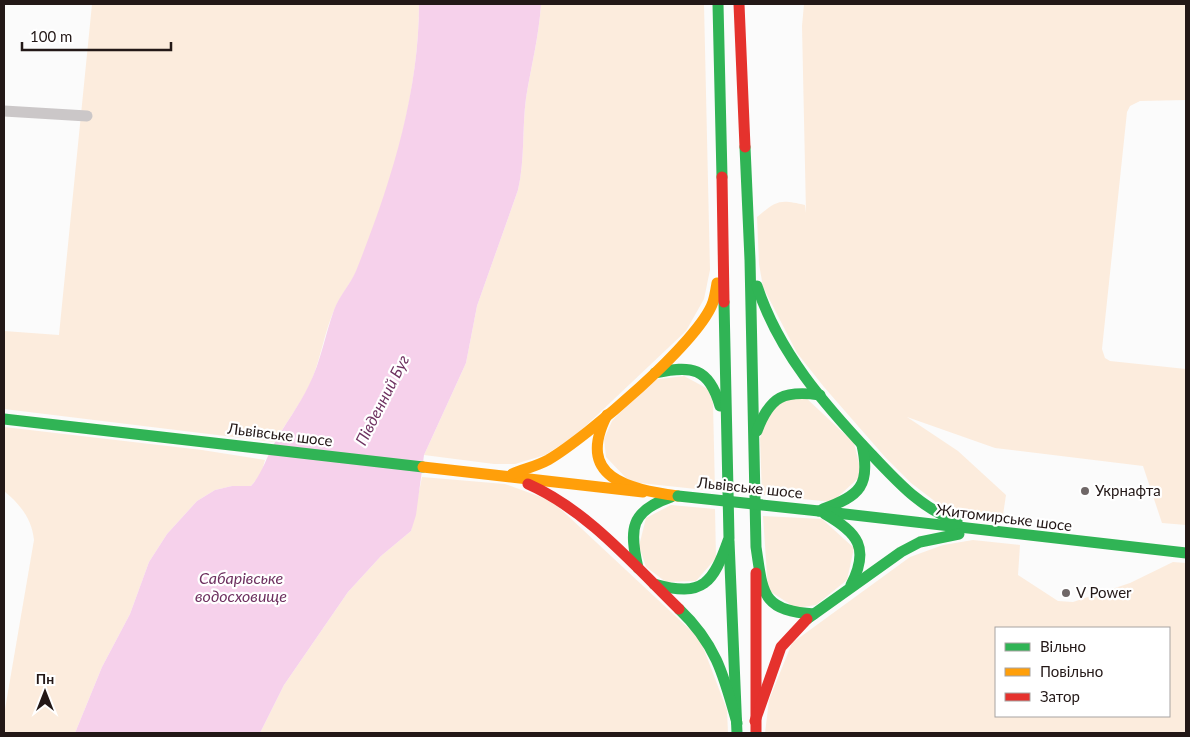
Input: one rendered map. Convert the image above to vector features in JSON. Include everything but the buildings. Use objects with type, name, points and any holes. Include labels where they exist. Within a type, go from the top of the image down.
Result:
[{"type":"main road","points":[[718,4],[728,538],[737,728]]},
{"type":"main road","points":[[739,4],[750,260],[756,547],[756,733]]},
{"type":"main road","points":[[508,475],[548,460],[607,415],[655,373],[690,338],[713,303],[722,260]]},
{"type":"main road","points":[[750,260],[761,301],[775,332],[820,395],[862,445],[902,488],[918,501],[937,514],[980,530]]},
{"type":"main road","points":[[655,373],[680,367],[698,370],[706,375],[716,389],[726,433]]},
{"type":"main road","points":[[754,440],[763,415],[776,398],[794,392],[820,395]]},
{"type":"main road","points":[[607,415],[598,435],[596,445],[600,461],[616,480],[642,492]]},
{"type":"main road","name":"Львівське шосе","points":[[4,419],[508,475],[642,492],[819,510]]},
{"type":"main road","points":[[819,510],[843,503],[852,498],[862,486],[866,466],[862,445]]},
{"type":"main road","points":[[508,475],[553,495],[596,529],[688,617],[713,651],[728,690],[737,728]]},
{"type":"main road","points":[[638,568],[633,549],[632,533],[636,519],[644,508],[678,496]]},
{"type":"main road","points":[[819,510],[842,523],[852,533],[861,548],[861,566],[849,589]]},
{"type":"main road","name":"Житомирське шосе","points":[[819,510],[1186,553]]},
{"type":"main road","points":[[756,721],[770,671],[781,647],[801,624],[910,546],[941,536],[980,530]]},
{"type":"main road","points":[[654,584],[670,589],[682,590],[702,585],[714,574],[728,538]]},
{"type":"main road","points":[[756,547],[764,590],[772,604],[789,614],[814,614]]},
{"type":"street","points":[[4,111],[87,116]]},
{"type":"shaded area","points":[[92,4],[419,4],[418,38],[408,106],[401,141],[381,208],[356,272],[337,303],[331,317],[310,384],[275,442],[4,409],[4,331],[59,335]]},
{"type":"shaded area","points":[[541,4],[704,4],[710,270],[704,299],[686,331],[575,436],[545,455],[515,464],[494,464],[424,455],[466,363],[477,306],[518,190],[522,167],[526,98],[537,40]]},
{"type":"shaded area","points":[[804,4],[1186,4],[1186,100],[1140,101],[1130,106],[1127,112],[1102,349],[1105,358],[1110,361],[1186,369],[1186,525],[1162,523],[1143,466],[995,448],[907,417],[958,451],[1006,495],[1003,515],[975,514],[941,506],[911,483],[885,457],[797,353],[763,287],[759,264],[757,217],[769,207],[779,202],[805,205],[806,213],[802,26]]},
{"type":"shaded area","points":[[684,376],[708,389],[713,403],[715,491],[630,482],[606,457],[604,439],[612,421],[652,380]]},
{"type":"shaded area","points":[[803,395],[854,443],[862,475],[832,502],[762,495],[760,438],[771,406]]},
{"type":"shaded area","points":[[4,427],[202,450],[265,460],[261,474],[251,486],[232,486],[215,490],[197,501],[167,534],[149,562],[130,614],[102,667],[75,733],[4,733],[4,715],[34,540],[31,525],[24,512],[4,491]]},
{"type":"shaded area","points":[[422,477],[505,484],[552,501],[700,639],[727,710],[728,733],[260,733],[284,685],[348,592],[381,556],[411,531]]},
{"type":"shaded area","points":[[671,505],[715,509],[716,558],[696,581],[666,582],[646,567],[639,546],[646,518]]},
{"type":"shaded area","points":[[763,516],[822,519],[854,548],[847,580],[816,605],[796,608],[768,590]]},
{"type":"shaded area","points":[[973,540],[1020,545],[1018,575],[1058,601],[1073,602],[1130,583],[1173,562],[1186,563],[1186,733],[765,733],[769,700],[792,643],[910,557],[943,545]]},
{"type":"water","name":"Сабарівське водосховище","points":[[419,4],[541,4],[537,40],[526,98],[522,167],[518,190],[477,306],[466,363],[424,455],[416,515],[411,531],[381,556],[348,592],[284,685],[260,733],[75,733],[102,667],[130,614],[149,562],[167,534],[197,501],[215,490],[232,486],[251,486],[309,385],[317,367],[334,310],[356,271],[391,173],[408,106],[414,72]]},
{"type":"traffic: fast","points":[[718,4],[722,177]]},
{"type":"traffic: fast","points":[[745,147],[758,563],[763,588],[774,604],[784,609],[814,614]]},
{"type":"traffic: fast","points":[[757,286],[766,310],[790,355],[836,416],[910,493],[932,509],[957,521]]},
{"type":"traffic: fast","points":[[654,584],[685,589],[704,583],[718,566],[729,538],[724,302]]},
{"type":"traffic: fast","points":[[655,373],[679,369],[697,372],[710,383],[716,393],[720,406]]},
{"type":"traffic: fast","points":[[757,431],[767,410],[780,398],[797,394],[820,395]]},
{"type":"traffic: fast","points":[[4,419],[423,467]]},
{"type":"traffic: fast","points":[[823,509],[846,499],[860,487],[865,470],[862,445]]},
{"type":"traffic: fast","points":[[678,496],[819,511]]},
{"type":"traffic: fast","points":[[638,568],[634,542],[636,523],[640,515],[647,509],[657,502],[671,497]]},
{"type":"traffic: fast","points":[[819,511],[1186,553]]},
{"type":"traffic: fast","points":[[825,514],[846,528],[858,543],[860,561],[851,585]]},
{"type":"traffic: fast","points":[[807,619],[901,552],[920,542],[959,534]]},
{"type":"traffic: fast","points":[[729,541],[737,733]]},
{"type":"traffic: fast","points":[[679,609],[702,635],[717,661],[728,690],[737,723]]},
{"type":"traffic: slow","points":[[512,474],[548,460],[588,432],[640,387],[687,340],[704,319],[713,302],[717,283]]},
{"type":"traffic: slow","points":[[607,415],[599,436],[598,453],[602,466],[612,476],[625,484],[678,496]]},
{"type":"traffic: slow","points":[[423,467],[643,492]]},
{"type":"traffic: jam","points":[[739,4],[745,147]]},
{"type":"traffic: jam","points":[[722,177],[724,302]]},
{"type":"traffic: jam","points":[[528,484],[550,495],[590,523],[679,609]]},
{"type":"traffic: jam","points":[[756,573],[756,733]]},
{"type":"traffic: jam","points":[[755,721],[781,647],[807,619]]},
{"type":"place","name":"Укрнафта","points":[[1085,491]]},
{"type":"place","name":"V Power","points":[[1066,593]]},
{"type":"water label","name":"Південний Буг","points":[[382,400]]}]
